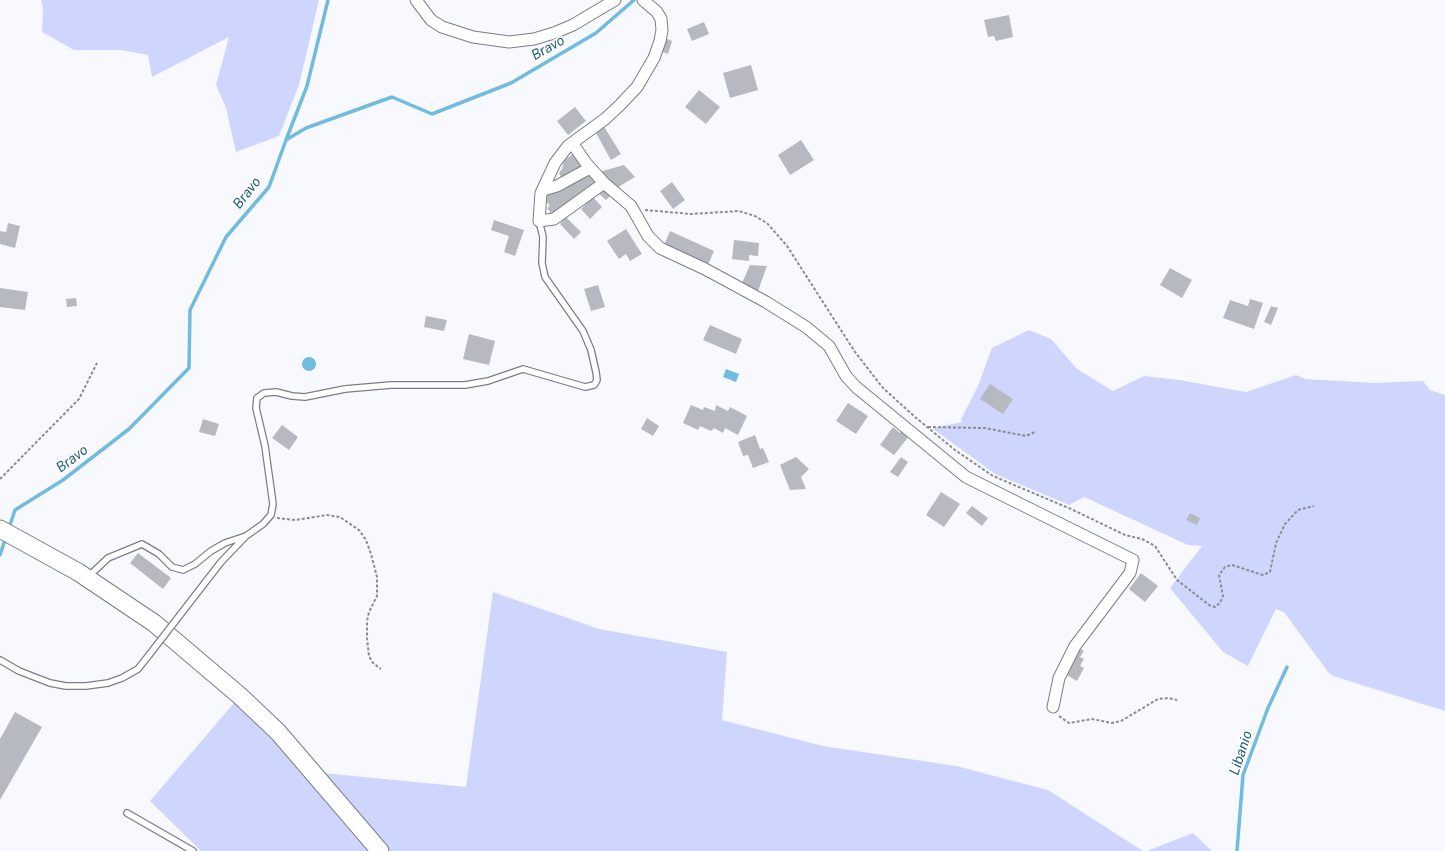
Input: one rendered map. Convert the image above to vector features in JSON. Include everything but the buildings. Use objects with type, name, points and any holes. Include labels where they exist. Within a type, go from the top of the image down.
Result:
[{"type":"main road","points":[[5,532],[88,578],[154,623],[240,696],[278,732],[380,851]]},
{"type":"street","points":[[416,0],[430,20],[442,27],[473,37],[509,42],[534,39],[554,33],[573,25],[615,0]]},
{"type":"street","points":[[604,183],[554,219],[539,221],[543,190],[555,163],[572,143],[605,119],[620,105],[640,82],[654,58],[660,41],[662,30],[661,20],[657,12],[642,0]]},
{"type":"street","points":[[572,143],[590,168],[604,183],[631,206],[648,236],[660,248],[705,269],[766,302],[818,336],[829,346],[846,376],[856,387],[966,477],[1133,560],[1130,573],[1075,646],[1059,678],[1053,707]]},
{"type":"street","points":[[543,190],[557,186],[590,168]]},
{"type":"lane","points":[[0,660],[18,671],[50,683],[66,686],[86,686],[108,683],[122,678],[138,669],[232,549],[246,536],[263,524],[271,515],[273,493],[268,475],[266,446],[256,408],[257,398],[264,393],[276,392],[305,397],[345,389],[391,385],[465,385],[488,381],[523,369],[585,387],[594,385],[597,380],[591,350],[582,331],[545,277],[542,263],[543,237],[539,221]]},
{"type":"lane","points":[[88,578],[108,558],[142,544],[159,554],[172,566],[183,570],[196,564],[211,550],[225,543],[246,536]]},
{"type":"lane","points":[[127,813],[193,851]]},
{"type":"path","points":[[631,206],[651,212],[676,214],[739,210],[756,216],[767,224],[787,246],[864,364],[883,388],[926,426],[955,450],[993,476],[1071,509],[1125,535],[1142,539],[1155,546],[1177,580],[1195,592],[1204,602],[1215,607],[1220,603],[1222,596],[1219,575],[1221,570],[1225,566],[1232,565],[1263,575],[1270,572],[1276,543],[1285,524],[1298,510],[1314,506]]},
{"type":"path","points":[[0,479],[79,399],[97,363]]},
{"type":"path","points":[[926,426],[986,428],[1026,436],[1035,432]]},
{"type":"path","points":[[271,515],[280,519],[295,520],[327,515],[340,517],[359,530],[366,540],[372,554],[377,577],[377,596],[369,612],[367,621],[369,656],[373,663],[381,669]]},
{"type":"path","points":[[1053,707],[1058,716],[1069,723],[1092,719],[1112,723],[1121,721],[1158,699],[1169,698],[1177,700]]},
{"type":"shaded area","points":[[41,0],[319,0],[299,85],[279,136],[236,152],[226,108],[216,85],[229,37],[152,77],[148,55],[121,50],[74,50],[42,32],[43,9]]},
{"type":"shaded area","points":[[1029,330],[1051,339],[1077,369],[1113,391],[1144,376],[1179,380],[1246,392],[1296,375],[1305,379],[1375,383],[1423,381],[1430,390],[1445,395],[1445,711],[1333,676],[1328,672],[1284,612],[1276,609],[1248,666],[1223,652],[1170,588],[1202,546],[1188,545],[1084,497],[1069,505],[995,474],[932,428],[962,422],[961,419],[978,386],[992,348]]},
{"type":"shaded area","points":[[306,357],[312,357],[316,361],[316,367],[312,371],[306,371],[302,367],[302,361]]},
{"type":"shaded area","points":[[726,369],[739,374],[736,382],[723,377]]},
{"type":"shaded area","points":[[493,592],[599,629],[727,652],[722,720],[823,746],[956,766],[1048,790],[1143,851],[201,851],[150,801],[240,696],[313,772],[466,787]]},
{"type":"shaded area","points":[[1193,833],[1212,851],[1147,851]]},
{"type":"waterway","points":[[286,140],[307,86],[328,0]]},
{"type":"waterway","name":"Bravo","points":[[9,528],[15,510],[63,480],[129,429],[189,368],[190,310],[226,237],[269,187],[286,140],[306,128],[392,97],[432,114],[511,83],[596,33],[634,0]]},
{"type":"waterway","name":"Bravo","points":[[0,555],[6,537]]},
{"type":"waterway","name":"Libanio","points":[[1237,851],[1243,775],[1268,708],[1287,667]]}]
